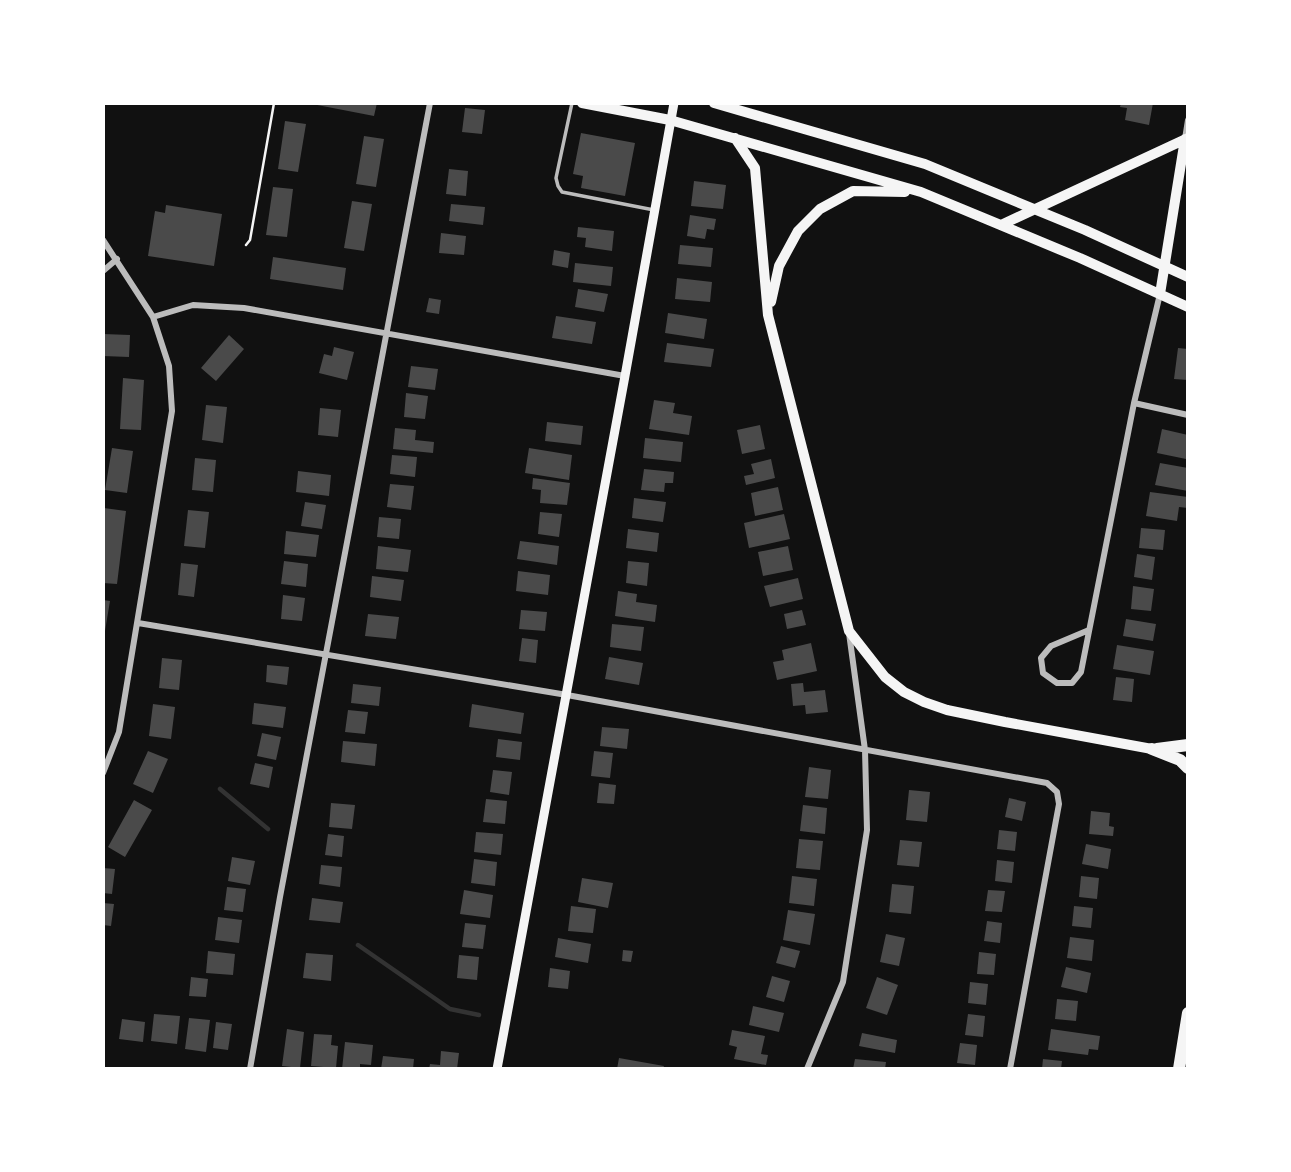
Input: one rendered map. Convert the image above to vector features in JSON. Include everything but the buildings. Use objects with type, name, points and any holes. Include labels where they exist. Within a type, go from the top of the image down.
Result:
[{"type":"highway","points":[[1152,750],[1188,745]]},
{"type":"highway","points":[[1152,750],[1180,760],[1188,768]]},
{"type":"highway","points":[[1179,1069],[1188,1013]]},
{"type":"main road","points":[[582,103],[670,120],[921,192],[1188,307]]},
{"type":"main road","points":[[497,1069],[674,103]]},
{"type":"main road","points":[[714,103],[925,164],[1188,278]]},
{"type":"main road","points":[[735,138],[755,168],[768,315],[849,631],[885,677],[923,702],[947,710],[1152,750]]},
{"type":"main road","points":[[1001,225],[1186,138]]},
{"type":"main road","points":[[1160,294],[1186,138]]},
{"type":"main road","points":[[768,315],[779,266],[798,231],[820,208],[853,191],[921,192]]},
{"type":"street","points":[[250,1069],[385,333],[430,103]]},
{"type":"street","points":[[1186,138],[1188,120]]},
{"type":"street","points":[[103,240],[153,317],[169,366],[172,411],[119,732],[103,773]]},
{"type":"street","points":[[103,271],[117,259]]},
{"type":"street","points":[[1089,630],[1051,646],[1041,659],[1043,673],[1057,683],[1072,683],[1082,672],[1134,403],[1160,294]]},
{"type":"street","points":[[153,317],[193,306],[244,308],[625,376]]},
{"type":"street","points":[[1134,403],[1188,415]]},
{"type":"street","points":[[138,624],[567,695],[1046,783],[1057,792],[1059,804],[1010,1069]]},
{"type":"street","points":[[807,1069],[843,982],[867,830],[865,750],[849,631]]},
{"type":"lane","points":[[572,103],[556,178],[562,192],[654,211]]},
{"type":"path","points":[[246,245],[250,240],[274,103]]},
{"type":"waterway","points":[[220,789],[268,829]]},
{"type":"waterway","points":[[358,945],[450,1009],[479,1015]]}]
